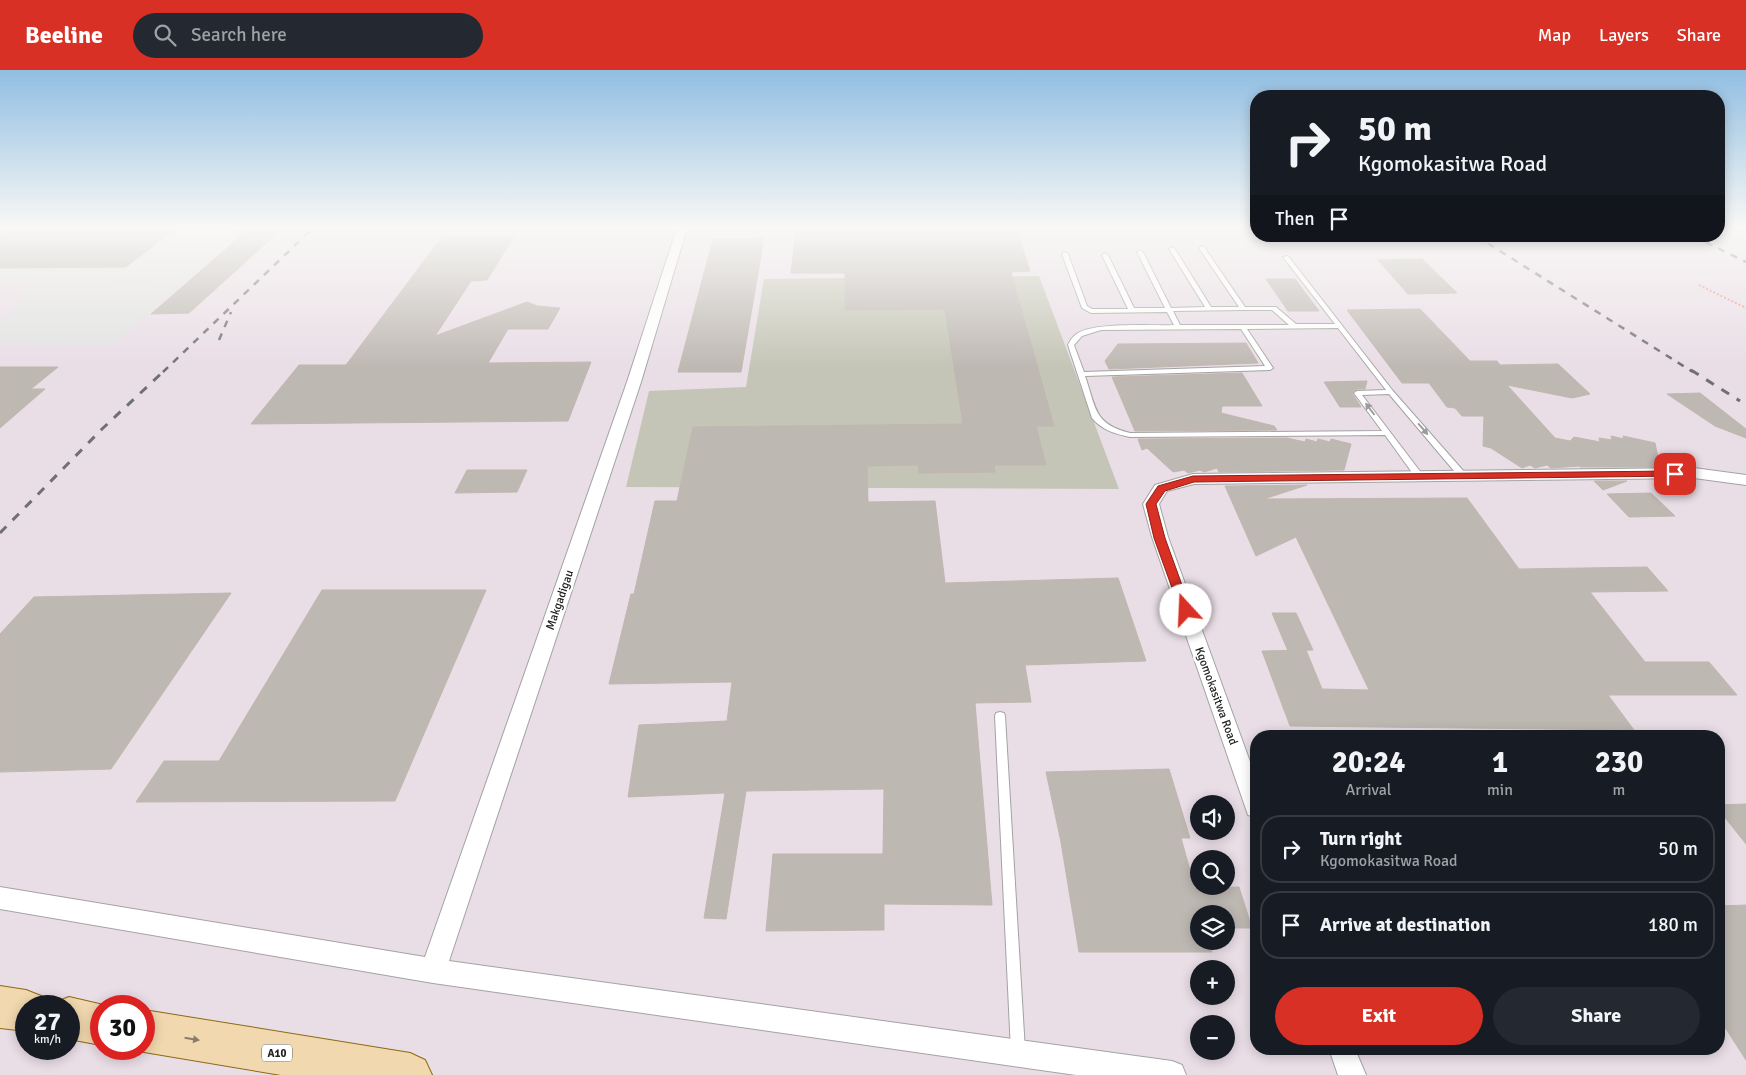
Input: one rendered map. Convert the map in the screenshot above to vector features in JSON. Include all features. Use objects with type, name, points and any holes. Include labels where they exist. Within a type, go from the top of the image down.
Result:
[{"type":"main road","points":[[0,1007],[15,1009]]},
{"type":"main road","name":"A10","points":[[155,1033],[410,1075]]},
{"type":"street","name":"Makgadigau","points":[[433,971],[634,382],[667,275]]},
{"type":"street","name":"Kgomokasitwa Road","points":[[1250,791],[1160,538],[1151,504],[1161,488],[1193,479],[1694,474],[1746,480]]},
{"type":"street","points":[[0,898],[433,971],[1172,1075]]},
{"type":"street","points":[[1344,1055],[1352,1075]]},
{"type":"lane","points":[[1072,275],[1084,307],[1091,311],[1274,308],[1294,326]]},
{"type":"lane","points":[[1115,275],[1132,310]]},
{"type":"lane","points":[[1151,275],[1178,327]]},
{"type":"lane","points":[[1188,275],[1209,309]]},
{"type":"lane","points":[[1221,275],[1244,309]]},
{"type":"lane","points":[[1300,275],[1391,392],[1463,476]]},
{"type":"lane","points":[[1339,326],[1101,328],[1080,334],[1074,338],[1071,344],[1096,418],[1102,425],[1115,432],[1130,435],[1387,432]]},
{"type":"lane","points":[[1081,374],[1270,368],[1243,327]]},
{"type":"lane","points":[[1391,392],[1357,393],[1420,476]]},
{"type":"lane","points":[[1000,716],[1018,1054]]},
{"type":"path","points":[[1699,285],[1746,308]]},
{"type":"shaded area","points":[[0,275],[1746,275],[1746,1075],[0,1075]]},
{"type":"shaded area","points":[[0,275],[191,275],[183,282],[0,283]]},
{"type":"shaded area","points":[[1039,276],[1119,489],[626,487],[649,391],[746,387],[764,279]]},
{"type":"shaded area","points":[[32,283],[181,284],[113,345],[0,344],[0,320],[28,298],[10,298]]},
{"type":"building","points":[[196,275],[231,275],[189,313],[151,314]]},
{"type":"building","points":[[414,275],[490,275],[487,280],[471,281],[435,336],[527,302],[537,306],[560,308],[548,329],[508,329],[488,363],[591,362],[568,421],[251,424],[299,365],[346,365]]},
{"type":"building","points":[[704,275],[758,275],[741,372],[678,372]]},
{"type":"building","points":[[845,275],[1012,275],[1054,426],[1036,426],[1046,465],[994,465],[995,472],[919,473],[918,465],[867,466],[868,502],[935,501],[945,583],[1118,578],[1146,661],[1025,665],[1031,702],[975,703],[992,905],[884,904],[884,930],[766,931],[773,854],[883,854],[884,789],[746,791],[726,919],[704,918],[725,793],[628,797],[639,725],[727,721],[732,682],[609,684],[631,594],[634,594],[655,501],[677,501],[693,427],[963,424],[945,309],[845,310]]},
{"type":"building","points":[[1391,275],[1438,275],[1457,293],[1408,294]]},
{"type":"building","points":[[1266,279],[1295,279],[1319,311],[1288,311]]},
{"type":"building","points":[[1420,309],[1470,361],[1497,361],[1500,365],[1558,364],[1590,394],[1572,398],[1507,385],[1555,438],[1570,441],[1574,437],[1600,442],[1599,438],[1612,440],[1611,436],[1624,439],[1623,436],[1655,443],[1660,467],[1579,466],[1551,468],[1547,465],[1535,468],[1530,465],[1522,468],[1491,448],[1483,446],[1484,416],[1462,416],[1455,408],[1447,407],[1429,383],[1402,383],[1347,310]]},
{"type":"building","points":[[1246,343],[1258,363],[1109,369],[1105,361],[1118,344]]},
{"type":"building","points":[[0,367],[58,367],[31,389],[45,389],[0,428]]},
{"type":"building","points":[[1242,373],[1262,406],[1222,406],[1221,413],[1274,426],[1277,430],[1135,431],[1112,377]]},
{"type":"building","points":[[1367,381],[1365,389],[1357,389],[1352,393],[1361,407],[1340,407],[1324,382]]},
{"type":"building","points":[[1700,393],[1746,429],[1746,438],[1715,426],[1667,394]]},
{"type":"building","points":[[1287,438],[1305,442],[1306,439],[1317,442],[1318,439],[1330,442],[1331,439],[1351,444],[1344,470],[1219,472],[1217,468],[1204,472],[1200,470],[1188,473],[1184,470],[1173,472],[1147,448],[1142,450],[1138,439]]},
{"type":"building","points":[[467,470],[527,470],[517,492],[455,493]]},
{"type":"building","points":[[1594,481],[1627,481],[1603,490]]},
{"type":"building","points":[[1307,485],[1264,499],[1467,498],[1519,569],[1647,567],[1668,591],[1590,592],[1645,662],[1709,662],[1737,695],[1608,695],[1634,730],[1290,726],[1262,651],[1306,650],[1322,689],[1369,690],[1296,537],[1256,556],[1225,486]]},
{"type":"building","points":[[1651,493],[1675,516],[1629,517],[1607,494]]},
{"type":"building","points":[[322,590],[486,590],[395,801],[136,802],[164,761],[219,761]]},
{"type":"building","points":[[231,593],[111,769],[0,772],[0,634],[34,597]]},
{"type":"building","points":[[1272,613],[1296,613],[1313,650],[1288,651]]},
{"type":"building","points":[[1169,769],[1190,838],[1181,838],[1190,870],[1190,895],[1235,895],[1235,887],[1239,887],[1250,922],[1250,928],[1235,928],[1235,905],[1190,905],[1190,950],[1211,950],[1212,952],[1079,952],[1061,842],[1046,772]]},
{"type":"building","points":[[1746,804],[1746,844],[1725,818],[1725,805]]},
{"type":"building","points":[[1746,905],[1746,1060],[1725,1027],[1725,906]]},
{"type":"railway","points":[[163,372],[264,275]]},
{"type":"railway","points":[[1538,275],[1693,372]]},
{"type":"railway","points":[[219,340],[231,312]]},
{"type":"railway","points":[[0,533],[102,429],[165,370]]},
{"type":"railway","points":[[1691,370],[1740,401]]},
{"type":"route","points":[[1186,610],[1160,538],[1151,504],[1161,488],[1193,479],[1675,474]]}]
